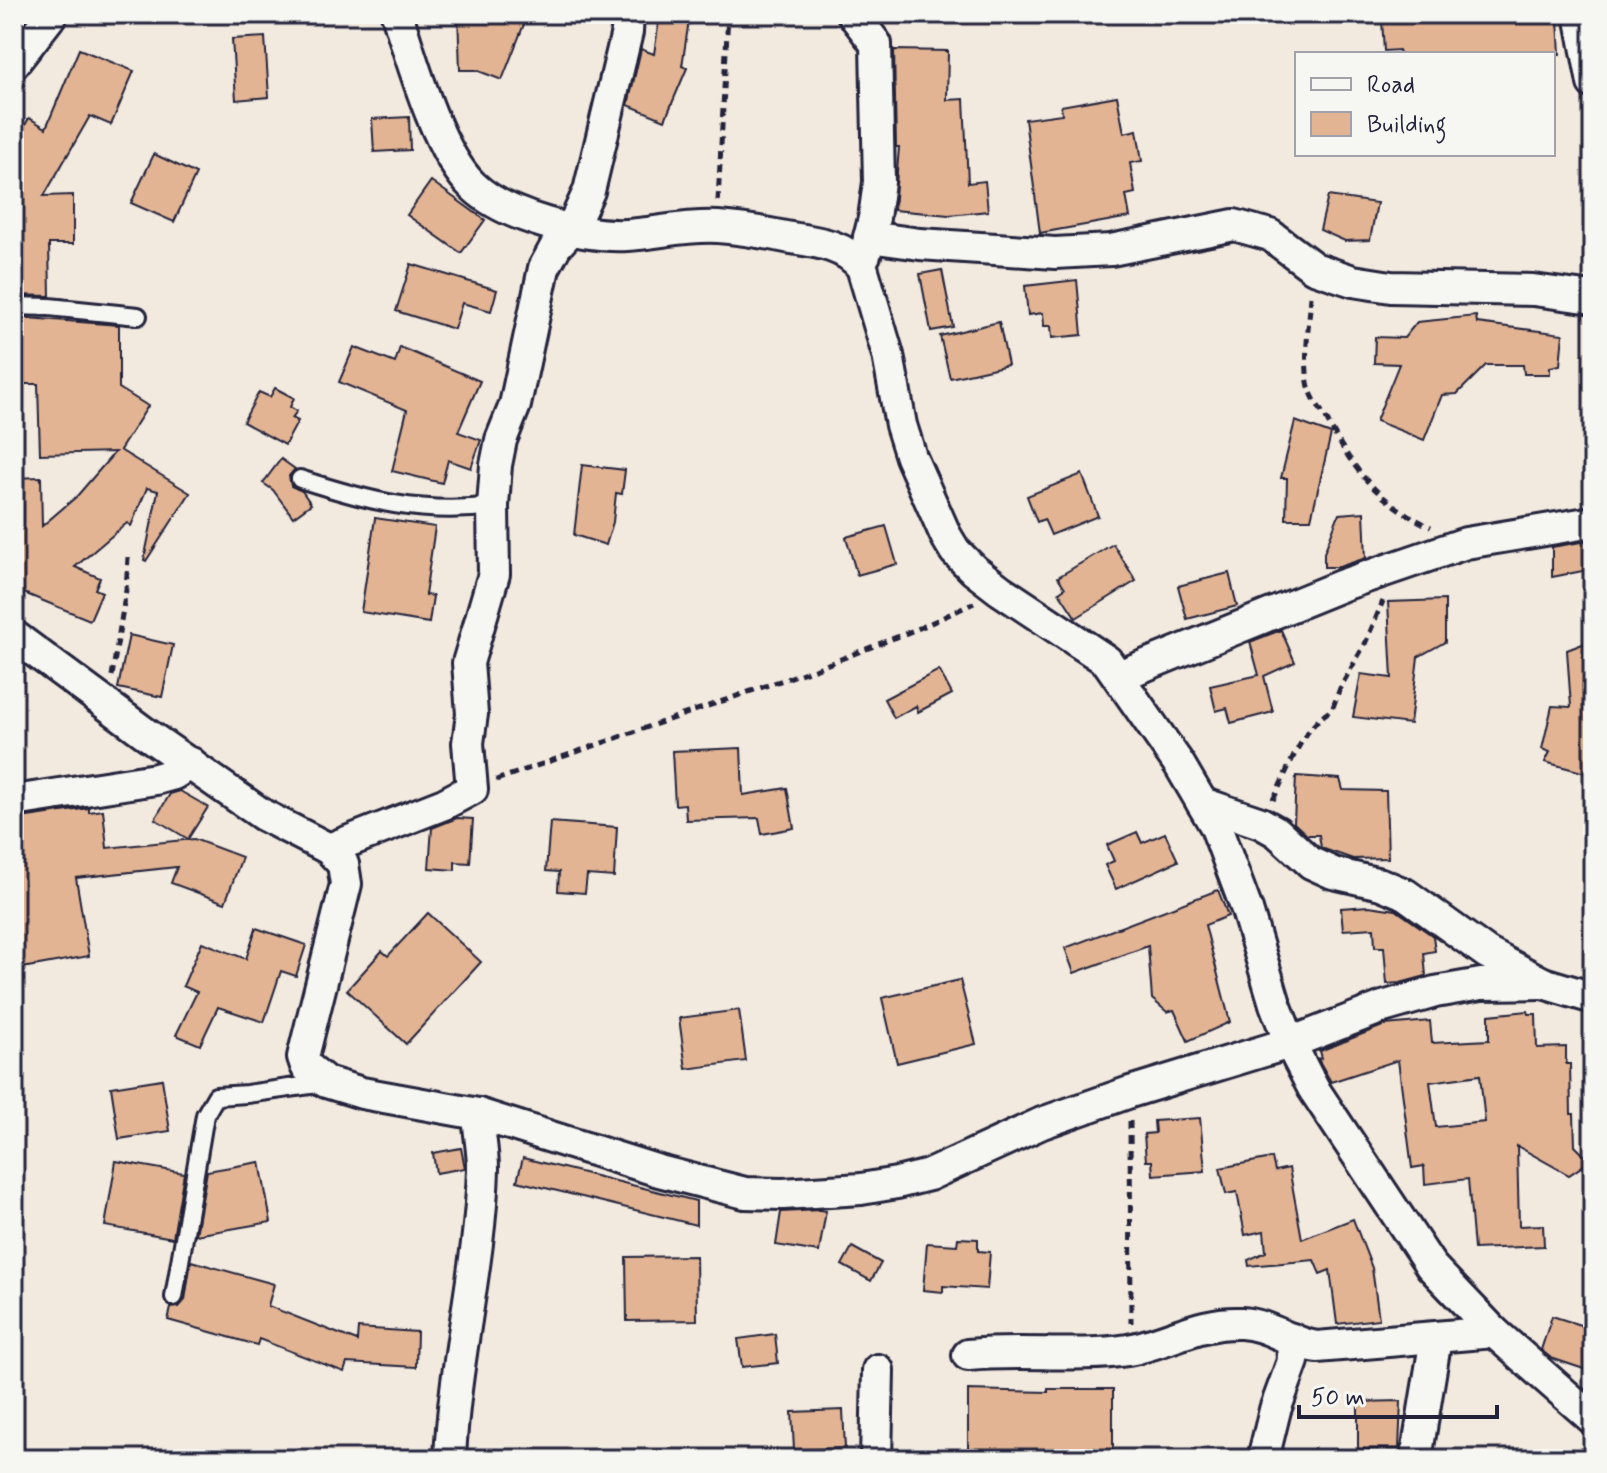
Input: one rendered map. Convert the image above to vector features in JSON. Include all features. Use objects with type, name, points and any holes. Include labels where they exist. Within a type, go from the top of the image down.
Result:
[{"type":"street","points":[[14,63],[52,14]]},
{"type":"street","points":[[397,14],[451,158],[464,176],[486,196],[537,221],[571,230],[625,235],[717,227],[822,243],[842,250],[862,267]]},
{"type":"street","points":[[329,849],[417,815],[472,789],[468,743],[472,714],[468,663],[494,574],[493,506],[501,440],[515,405],[544,268],[556,246],[571,230],[589,191],[627,32],[628,14]]},
{"type":"street","points":[[853,14],[876,44],[879,182],[862,267],[888,355],[901,425],[930,501],[955,551],[1000,590],[1107,661],[1119,676],[1179,764],[1216,827],[1229,858],[1275,1004],[1290,1043],[1313,1088],[1417,1247],[1450,1287],[1494,1332],[1593,1419]]},
{"type":"street","points":[[1580,14],[1593,83]]},
{"type":"street","points":[[869,237],[920,244],[1055,253],[1111,250],[1234,225],[1270,235],[1314,268],[1353,281],[1391,287],[1533,290],[1593,298]]},
{"type":"street","points":[[1119,676],[1343,585],[1466,543],[1593,522]]},
{"type":"street","points":[[14,636],[263,815],[329,849],[343,864],[346,884],[341,915],[303,1057],[306,1066],[326,1082],[362,1093],[478,1114],[659,1171],[753,1195],[861,1189],[908,1181],[929,1175],[1042,1123],[1130,1092],[1290,1043],[1383,1007],[1435,992],[1481,984],[1543,983]]},
{"type":"street","points":[[14,801],[156,779],[174,774],[191,763]]},
{"type":"street","points":[[1202,803],[1261,823],[1277,832],[1311,863],[1333,873],[1381,884],[1405,894],[1487,953],[1543,983],[1593,998]]},
{"type":"street","points":[[450,1459],[452,1414],[478,1239],[483,1166],[478,1114]]},
{"type":"street","points":[[968,1355],[1131,1349],[1224,1323],[1262,1326],[1317,1347],[1494,1332]]},
{"type":"street","points":[[1416,1459],[1436,1338]]},
{"type":"street","points":[[1263,1459],[1275,1410],[1293,1361],[1292,1339]]},
{"type":"street","points":[[876,1459],[878,1370]]},
{"type":"lane","points":[[14,306],[138,316]]},
{"type":"lane","points":[[300,479],[385,504],[433,510],[493,506]]},
{"type":"lane","points":[[174,1297],[205,1115],[216,1096],[326,1082]]},
{"type":"path","points":[[717,227],[728,14]]},
{"type":"path","points":[[1314,268],[1306,358],[1311,393],[1340,445],[1375,492],[1412,518],[1466,543]]},
{"type":"path","points":[[106,704],[122,616],[128,557]]},
{"type":"path","points":[[1261,823],[1302,744],[1320,717],[1332,710],[1340,688],[1365,644],[1397,567]]},
{"type":"path","points":[[472,789],[823,666],[922,627],[1000,590]]},
{"type":"path","points":[[1130,1092],[1131,1349]]},
{"type":"building","points":[[458,14],[528,14],[502,80],[476,70],[460,70]]},
{"type":"building","points":[[660,14],[690,14],[682,66],[687,68],[665,120],[628,105],[641,49],[654,54]]},
{"type":"building","points":[[1434,14],[1521,14],[1521,22],[1558,20],[1560,54],[1384,51],[1382,20],[1434,18]]},
{"type":"building","points":[[265,37],[269,97],[236,100],[232,39]]},
{"type":"building","points":[[79,49],[134,71],[111,125],[90,116],[44,196],[73,195],[73,244],[49,244],[50,296],[14,295],[14,145],[29,118],[46,128]]},
{"type":"building","points":[[894,50],[948,51],[947,100],[964,99],[968,183],[985,181],[988,211],[949,215],[894,210],[899,147],[896,147]]},
{"type":"building","points":[[1117,96],[1124,133],[1137,130],[1142,161],[1130,163],[1135,193],[1126,195],[1130,217],[1040,233],[1025,119],[1062,114],[1061,106]]},
{"type":"building","points":[[409,117],[410,150],[374,152],[372,119]]},
{"type":"building","points":[[154,154],[196,174],[174,222],[131,203]]},
{"type":"building","points":[[431,181],[485,220],[461,253],[407,215]]},
{"type":"building","points":[[1328,196],[1377,203],[1370,240],[1345,241],[1320,230]]},
{"type":"building","points":[[411,264],[497,290],[491,311],[462,303],[454,329],[396,311]]},
{"type":"building","points":[[942,270],[953,327],[931,331],[920,274]]},
{"type":"building","points":[[1077,280],[1082,335],[1052,338],[1051,326],[1044,326],[1043,313],[1028,315],[1025,286]]},
{"type":"building","points":[[1476,316],[1477,323],[1563,334],[1560,365],[1550,367],[1550,374],[1524,374],[1523,365],[1486,365],[1457,394],[1442,395],[1424,440],[1376,421],[1399,364],[1374,363],[1375,337],[1404,338],[1417,322]]},
{"type":"building","points":[[14,317],[119,325],[119,388],[148,406],[120,450],[190,493],[146,561],[158,491],[147,488],[131,526],[127,523],[75,567],[100,578],[95,589],[102,592],[90,620],[14,589],[14,478],[41,477],[42,526],[77,496],[115,452],[40,454],[38,384],[14,384]]},
{"type":"building","points":[[999,322],[1008,365],[950,378],[940,336]]},
{"type":"building","points":[[354,347],[395,363],[400,347],[480,381],[458,432],[481,440],[471,468],[448,460],[442,483],[392,471],[407,410],[339,382]]},
{"type":"building","points":[[275,388],[294,398],[290,407],[297,411],[292,418],[298,421],[285,445],[243,422],[259,392],[270,397]]},
{"type":"building","points":[[1295,421],[1331,434],[1311,519],[1286,519],[1287,478],[1281,478]]},
{"type":"building","points":[[281,459],[295,469],[289,476],[291,486],[302,491],[311,504],[293,517],[273,490],[263,483]]},
{"type":"building","points":[[582,465],[625,470],[622,494],[616,493],[613,522],[606,545],[574,535]]},
{"type":"building","points":[[1082,474],[1098,516],[1051,535],[1044,519],[1037,522],[1027,496]]},
{"type":"building","points":[[1364,512],[1366,558],[1339,567],[1324,567],[1324,553],[1339,514]]},
{"type":"building","points":[[375,518],[435,527],[425,595],[433,596],[429,623],[361,612]]},
{"type":"building","points":[[886,526],[897,564],[857,575],[846,537]]},
{"type":"building","points":[[1593,540],[1593,569],[1552,577],[1552,547]]},
{"type":"building","points":[[1113,544],[1136,581],[1076,618],[1059,592],[1065,588],[1058,577]]},
{"type":"building","points":[[1229,573],[1237,606],[1187,619],[1178,586]]},
{"type":"building","points":[[1445,600],[1445,642],[1418,657],[1410,724],[1353,717],[1361,674],[1392,678],[1388,602]]},
{"type":"building","points":[[1281,630],[1295,662],[1264,676],[1273,712],[1231,723],[1227,708],[1216,711],[1210,686],[1259,675],[1250,642]]},
{"type":"building","points":[[129,635],[173,645],[162,697],[118,688]]},
{"type":"building","points":[[1593,640],[1593,775],[1545,762],[1550,752],[1542,749],[1552,706],[1571,707],[1567,650]]},
{"type":"building","points":[[939,670],[952,694],[918,712],[916,706],[894,718],[884,699]]},
{"type":"building","points":[[741,748],[743,795],[787,788],[794,828],[762,834],[759,818],[686,820],[685,804],[675,805],[672,751]]},
{"type":"building","points":[[1296,776],[1340,779],[1343,790],[1386,791],[1388,858],[1353,859],[1321,848],[1319,835],[1307,835],[1294,823]]},
{"type":"building","points":[[180,791],[208,807],[188,839],[155,819],[170,794]]},
{"type":"building","points":[[89,808],[89,812],[103,810],[107,848],[194,839],[242,857],[225,903],[171,883],[177,867],[76,878],[89,956],[22,968],[14,923],[14,819]]},
{"type":"building","points":[[457,818],[473,819],[470,863],[455,862],[455,870],[429,868],[432,828]]},
{"type":"building","points":[[550,822],[617,827],[614,877],[587,875],[585,893],[558,891],[559,872],[546,871]]},
{"type":"building","points":[[1137,832],[1142,843],[1165,833],[1178,861],[1116,889],[1105,865],[1114,861],[1107,845]]},
{"type":"building","points":[[1218,890],[1228,916],[1205,925],[1230,1022],[1188,1041],[1174,1010],[1167,1012],[1152,999],[1148,946],[1074,973],[1065,948]]},
{"type":"building","points":[[1369,906],[1396,910],[1433,936],[1435,951],[1424,953],[1426,976],[1387,984],[1384,947],[1375,947],[1374,928],[1343,930],[1341,908]]},
{"type":"building","points":[[428,913],[481,962],[406,1044],[347,990],[382,951],[388,956]]},
{"type":"building","points":[[256,928],[306,945],[296,976],[281,971],[264,1022],[218,1007],[200,1045],[176,1035],[197,992],[183,986],[202,942],[246,959]]},
{"type":"building","points":[[960,980],[976,1044],[897,1063],[882,998]]},
{"type":"building","points":[[739,1010],[746,1061],[686,1069],[679,1018]]},
{"type":"building","points":[[1528,1011],[1529,1014],[1536,1014],[1537,1048],[1566,1047],[1566,1064],[1570,1064],[1575,1146],[1590,1161],[1569,1175],[1517,1146],[1519,1226],[1543,1225],[1544,1246],[1474,1249],[1468,1179],[1425,1184],[1424,1166],[1412,1168],[1398,1060],[1331,1082],[1318,1059],[1322,1058],[1320,1051],[1385,1025],[1430,1021],[1432,1043],[1489,1040],[1489,1015]],"holes":[[[1480,1075],[1485,1122],[1436,1127],[1430,1082]]]},
{"type":"building","points":[[162,1079],[170,1131],[119,1139],[111,1087]]},
{"type":"building","points":[[1200,1118],[1205,1171],[1153,1175],[1152,1161],[1146,1161],[1144,1134],[1155,1133],[1154,1121]]},
{"type":"building","points":[[461,1148],[465,1168],[436,1173],[433,1153]]},
{"type":"building","points":[[523,1158],[696,1201],[696,1225],[517,1181]]},
{"type":"building","points":[[1272,1158],[1275,1171],[1289,1168],[1302,1239],[1353,1219],[1372,1268],[1379,1319],[1337,1324],[1330,1270],[1320,1274],[1314,1260],[1249,1266],[1248,1260],[1266,1252],[1264,1231],[1245,1235],[1237,1192],[1226,1194],[1220,1168]]},
{"type":"building","points":[[116,1161],[184,1173],[173,1238],[105,1226]]},
{"type":"building","points":[[260,1162],[271,1222],[196,1235],[207,1171]]},
{"type":"building","points":[[826,1211],[819,1252],[776,1245],[781,1212]]},
{"type":"building","points":[[958,1238],[978,1239],[978,1251],[990,1252],[987,1289],[943,1286],[943,1292],[923,1290],[927,1243],[957,1245]]},
{"type":"building","points":[[852,1247],[881,1263],[871,1281],[842,1265]]},
{"type":"building","points":[[696,1256],[697,1320],[627,1321],[626,1257]]},
{"type":"building","points":[[191,1261],[274,1284],[268,1306],[357,1341],[358,1328],[417,1332],[416,1367],[347,1363],[344,1372],[259,1339],[257,1345],[168,1320],[171,1308],[179,1307],[185,1300]]},
{"type":"building","points":[[1552,1316],[1593,1329],[1593,1372],[1551,1358],[1541,1350]]},
{"type":"building","points":[[775,1334],[778,1363],[742,1367],[738,1339]]},
{"type":"building","points":[[1048,1389],[1113,1389],[1113,1459],[968,1457],[968,1390],[1048,1392]]},
{"type":"building","points":[[1401,1401],[1399,1449],[1358,1449],[1358,1402]]},
{"type":"building","points":[[843,1410],[845,1448],[794,1450],[792,1412]]}]
